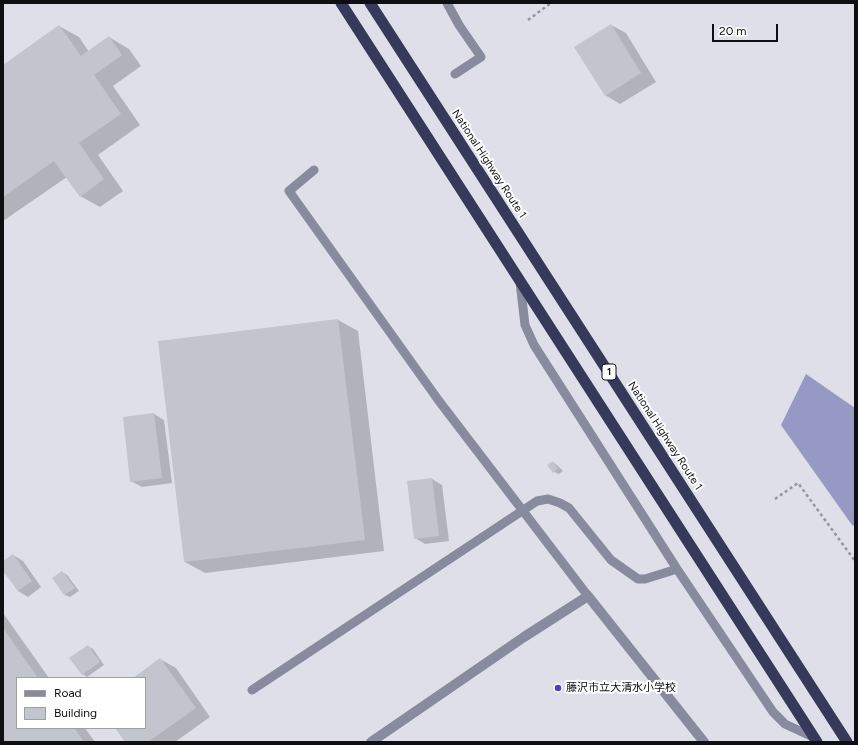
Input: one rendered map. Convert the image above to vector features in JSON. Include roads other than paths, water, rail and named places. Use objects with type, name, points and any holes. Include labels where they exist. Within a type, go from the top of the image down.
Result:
[{"type":"highway","name":"1","points":[[341,3],[816,740]]},
{"type":"highway","name":"National Highway Route 1","points":[[370,3],[847,742]]},
{"type":"street","points":[[372,742],[524,637],[588,596],[704,742]]},
{"type":"lane","points":[[447,3],[459,25],[481,57],[455,74]]},
{"type":"lane","points":[[314,170],[289,191],[439,401],[588,596]]},
{"type":"lane","points":[[520,281],[525,325],[534,345],[677,569],[773,712],[785,724],[816,740]]},
{"type":"lane","points":[[252,690],[537,501],[548,499],[569,508],[611,560],[638,579],[645,579],[677,569]]},
{"type":"place","name":"藤沢市立大清水小学校","points":[[558,688]]}]
